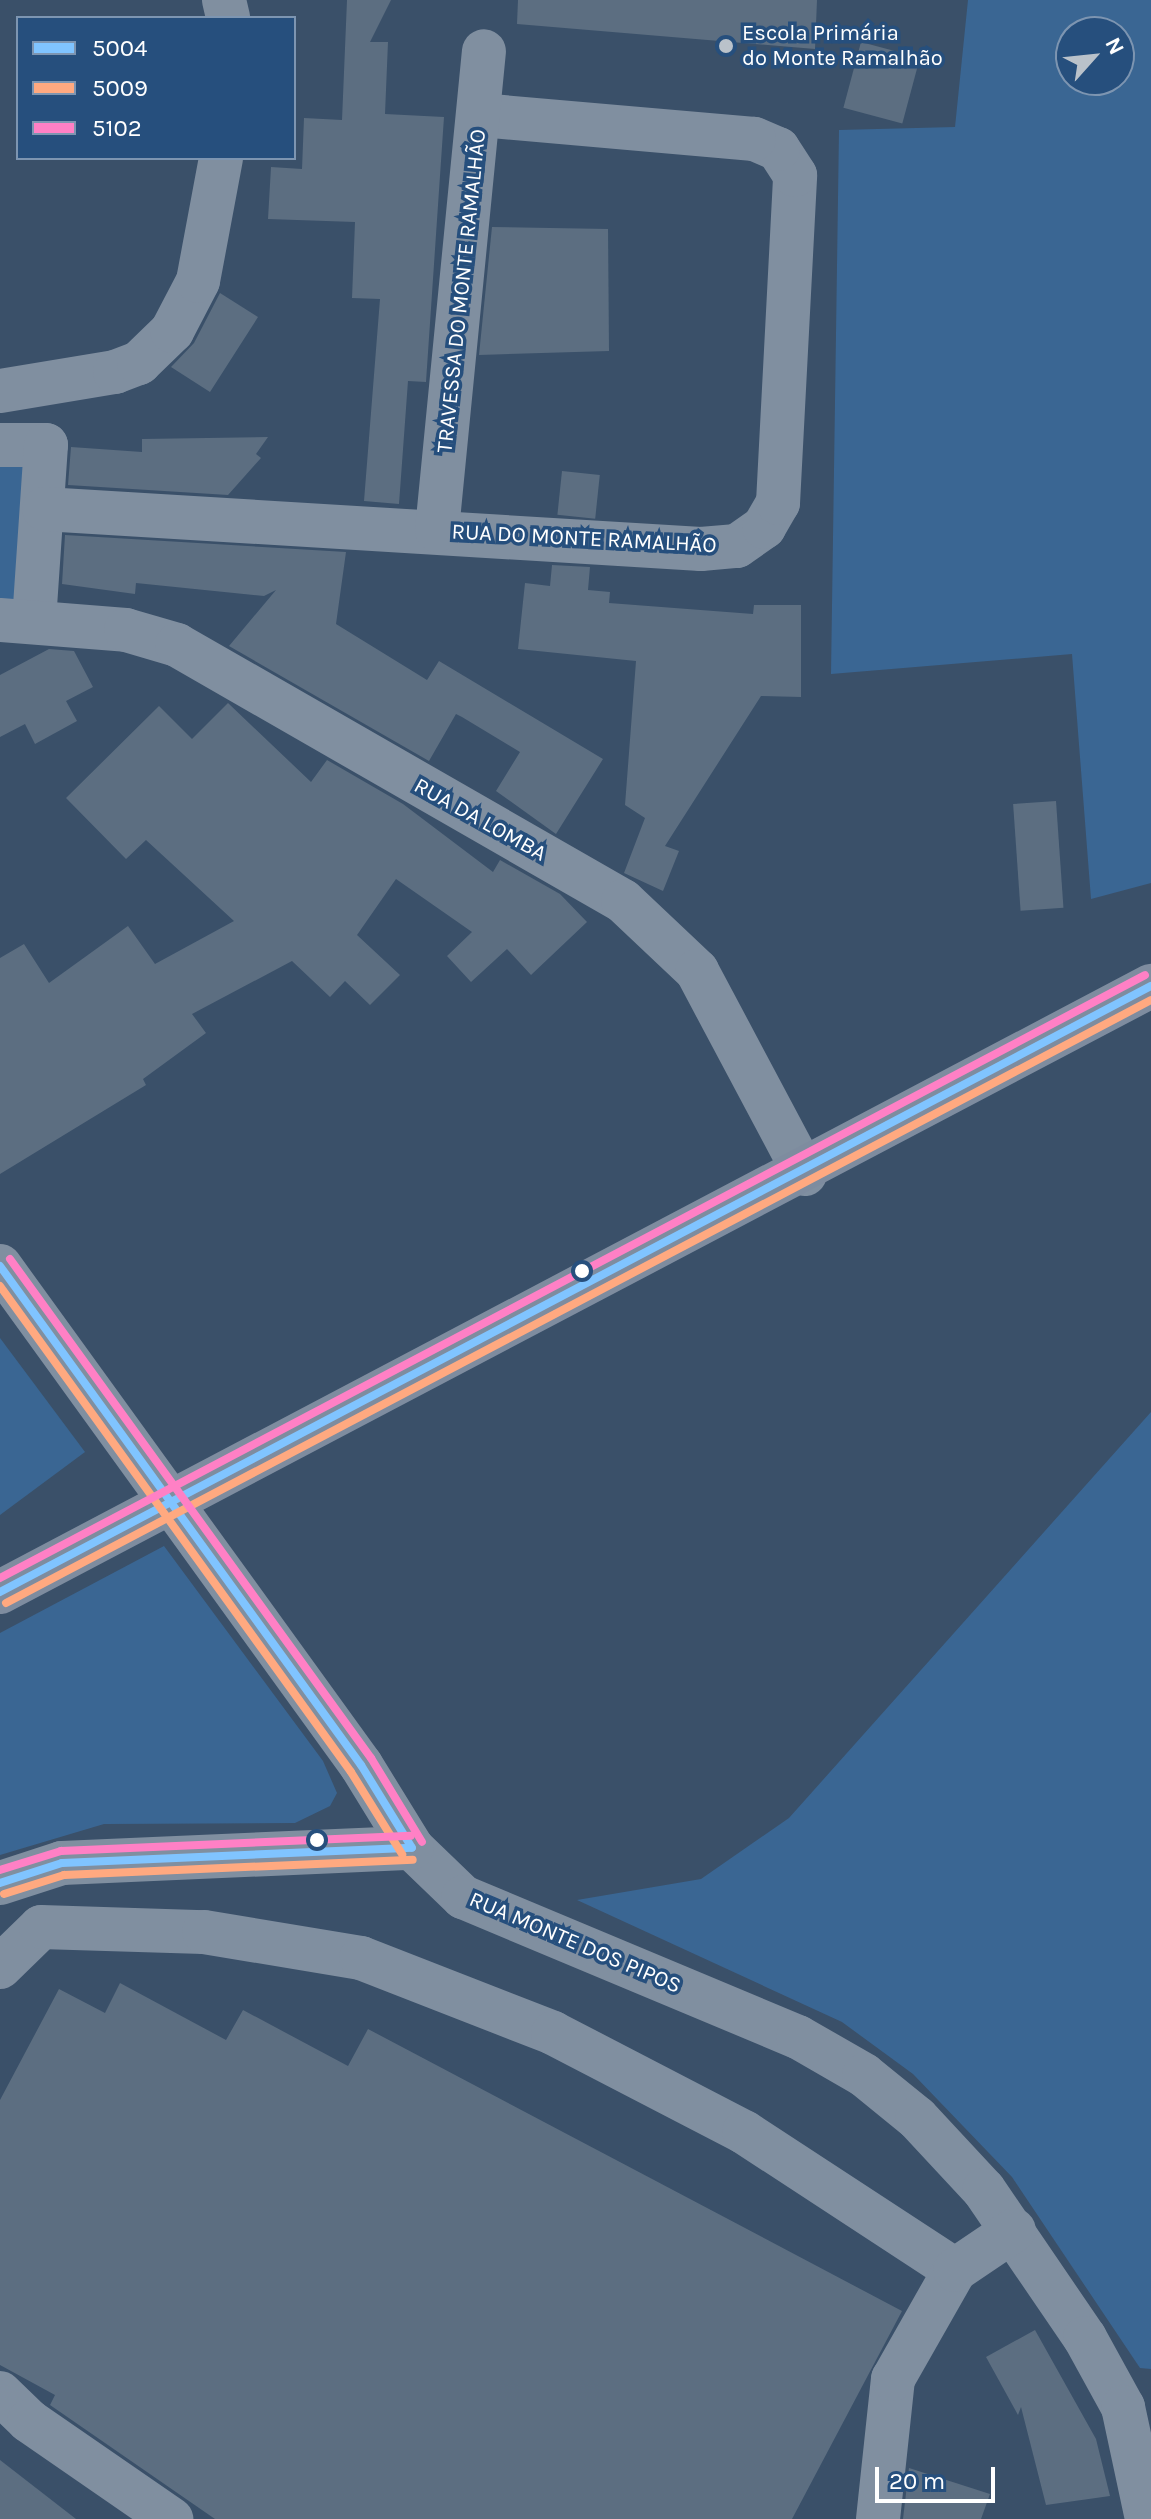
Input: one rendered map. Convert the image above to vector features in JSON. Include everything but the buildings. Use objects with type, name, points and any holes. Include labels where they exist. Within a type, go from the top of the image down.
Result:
[{"type":"main road","points":[[0,1592],[805,1174],[1151,986]]},
{"type":"street","name":"TRAVESSA DO MONTE RAMALHÃO","points":[[437,530],[484,51]]},
{"type":"street","name":"RUA DO MONTE RAMALHÃO","points":[[44,509],[737,546],[764,527],[778,503],[795,175],[778,149],[754,139],[479,115]]},
{"type":"street","points":[[0,391],[115,372],[139,363],[172,331],[198,281],[221,160]]},
{"type":"street","points":[[0,445],[46,445],[44,509],[17,621]]},
{"type":"street","name":"RUA DA LOMBA","points":[[17,621],[126,630],[177,645],[623,901],[697,971],[805,1174]]},
{"type":"street","name":"RUA MONTE DOS PIPOS","points":[[0,1266],[361,1765],[412,1848],[463,1897],[798,2037],[864,2075],[917,2118],[1014,2230],[1137,2406],[1147,2519]]},
{"type":"street","points":[[0,1883],[62,1863],[412,1848]]},
{"type":"street","points":[[0,1967],[41,1927],[204,1932],[361,1958],[553,2033],[744,2132],[955,2270]]},
{"type":"street","points":[[878,2519],[893,2379],[955,2270],[1014,2230]]},
{"type":"street","points":[[0,2393],[29,2421],[171,2519]]},
{"type":"shaded area","points":[[968,0],[1151,0],[1151,883],[1091,899],[1072,654],[831,674],[839,130],[955,127]]},
{"type":"shaded area","points":[[0,458],[29,459],[19,611],[0,610]]},
{"type":"shaded area","points":[[0,1338],[85,1452],[0,1515]]},
{"type":"shaded area","points":[[1151,1412],[1151,2369],[1140,2368],[1012,2177],[913,2074],[842,2022],[577,1900],[701,1879],[789,1818]]},
{"type":"shaded area","points":[[164,1546],[323,1761],[337,1793],[330,1806],[295,1823],[104,1824],[0,1855],[0,1633]]},
{"type":"transit line","name":"5102","points":[[0,1578],[1145,975]]},
{"type":"transit line","name":"5004","points":[[0,1592],[1151,986]]},
{"type":"transit line","name":"5009","points":[[6,1603],[1151,1000]]},
{"type":"transit line","name":"5102","points":[[10,1259],[371,1758],[422,1842]]},
{"type":"transit line","name":"5004","points":[[0,1266],[361,1765],[412,1848]]},
{"type":"transit line","name":"5009","points":[[0,1286],[351,1772],[402,1854]]},
{"type":"transit line","name":"5102","points":[[0,1870],[61,1851],[411,1836]]},
{"type":"transit line","name":"5004","points":[[0,1883],[62,1863],[412,1848]]},
{"type":"transit line","name":"5009","points":[[4,1894],[64,1875],[413,1860]]},
{"type":"place","name":"Escola Primária do Monte Ramalhão","points":[[726,46]]}]
